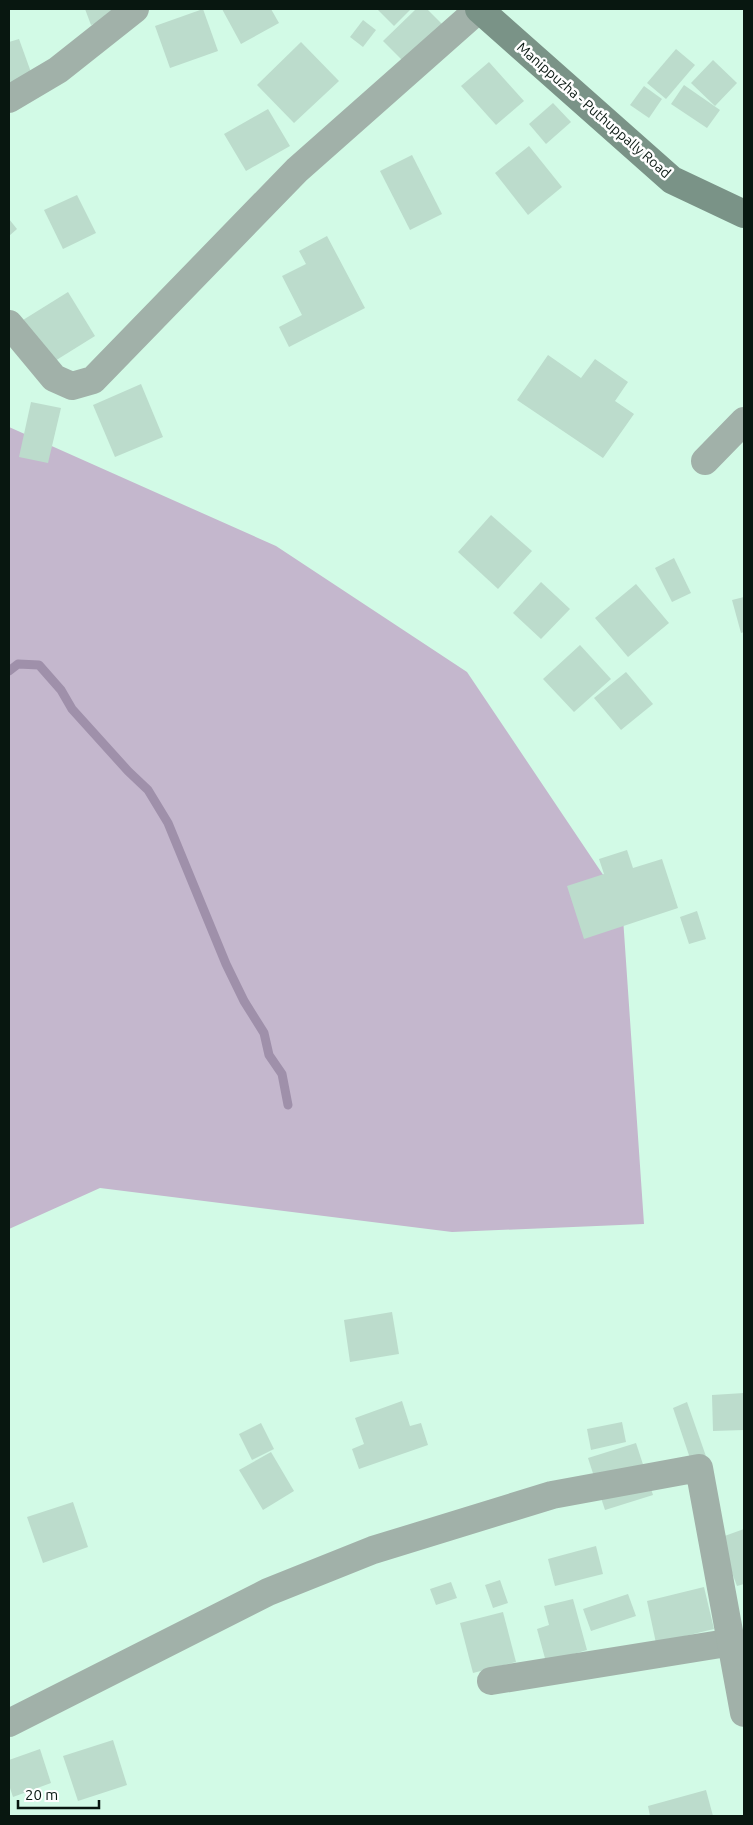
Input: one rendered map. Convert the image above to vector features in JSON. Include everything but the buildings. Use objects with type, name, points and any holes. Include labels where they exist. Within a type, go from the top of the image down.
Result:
[{"type":"main road","name":"Manippuzha - Puthuppally Road","points":[[479,9],[672,180],[744,214]]},
{"type":"street","points":[[9,99],[58,70],[135,9]]},
{"type":"street","points":[[9,324],[54,378],[72,386],[92,380],[297,170],[479,9]]},
{"type":"street","points":[[705,461],[744,421]]},
{"type":"street","points":[[9,1723],[268,1592],[373,1550],[552,1495],[699,1468],[733,1642],[744,1713]]},
{"type":"street","points":[[490,1680],[733,1642]]},
{"type":"shaded area","points":[[9,427],[276,546],[467,672],[622,903],[644,1224],[452,1232],[100,1188],[9,1229]]},
{"type":"waterway","points":[[9,671],[18,664],[39,665],[61,690],[72,709],[128,771],[148,790],[168,823],[226,964],[244,1001],[264,1033],[269,1055],[282,1074],[288,1105]]}]
